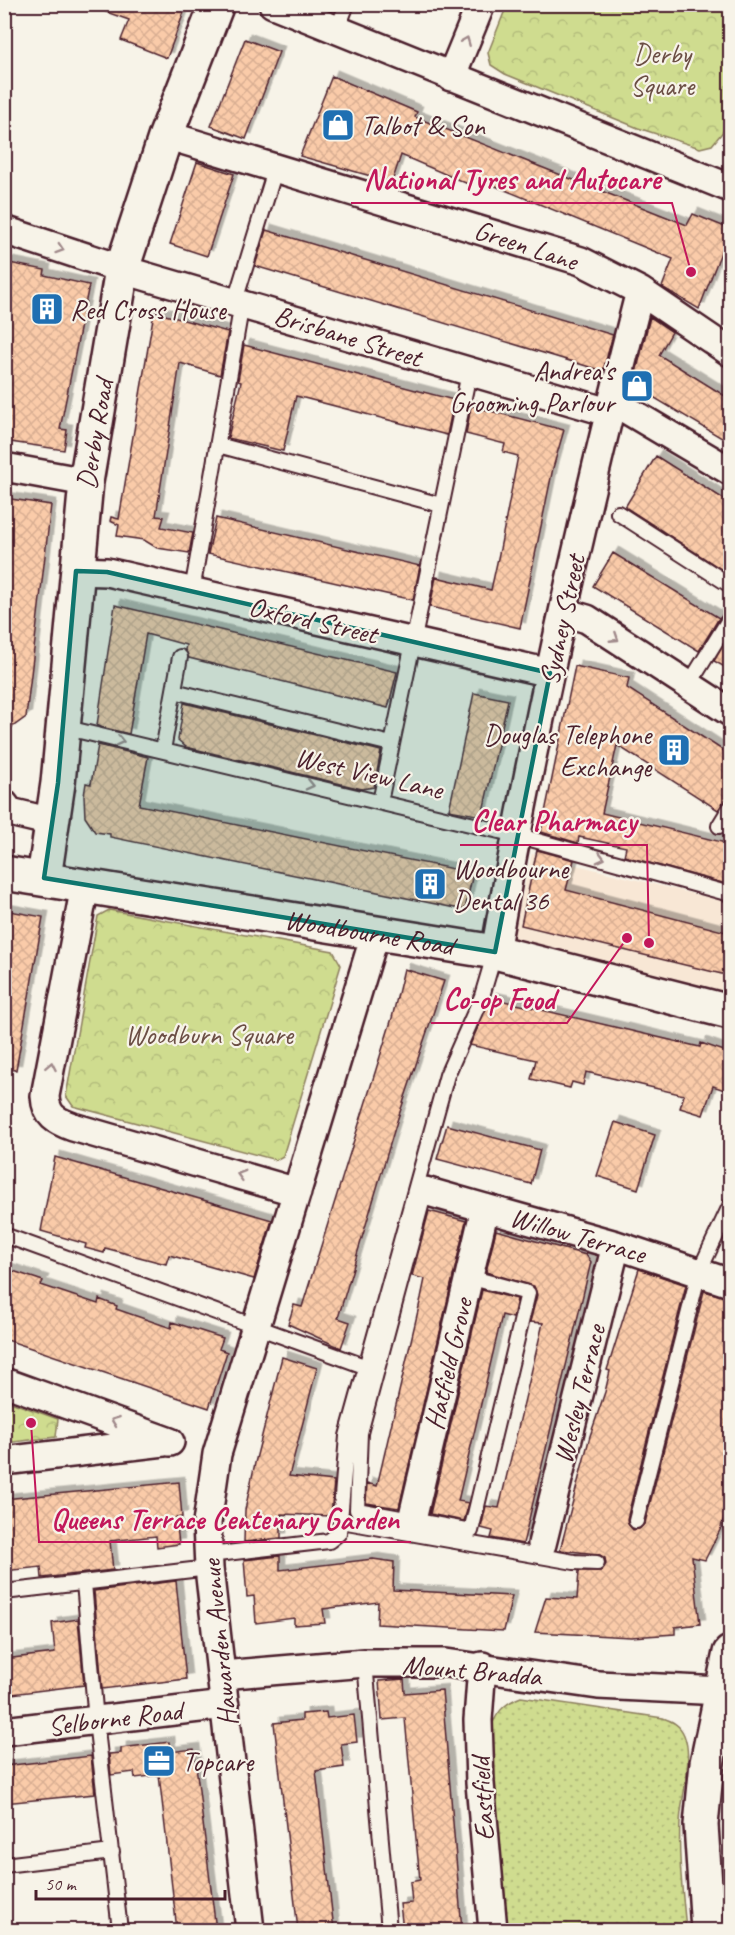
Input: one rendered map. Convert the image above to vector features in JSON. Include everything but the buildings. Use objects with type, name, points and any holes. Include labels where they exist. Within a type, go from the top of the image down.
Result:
[{"type":"main road","name":"Derby Road","points":[[44,878],[63,727],[86,482],[122,269],[166,135],[217,4]]},
{"type":"main road","name":"Woodbourne Road","points":[[4,873],[495,952],[730,1012]]},
{"type":"main road","points":[[708,1930],[701,1826],[707,1763],[730,1653]]},
{"type":"street","points":[[273,4],[451,77],[727,179]]},
{"type":"street","points":[[451,77],[481,4]]},
{"type":"street","name":"Green Lane","points":[[166,135],[581,261],[640,291],[730,351]]},
{"type":"street","name":"Brisbane Street","points":[[4,230],[122,269],[239,302],[469,373],[610,407],[730,471]]},
{"type":"street","name":"Sydney Street","points":[[495,952],[516,835],[563,612],[610,407],[640,291]]},
{"type":"street","points":[[4,467],[86,482]]},
{"type":"street","name":"Oxford Street","points":[[76,571],[106,572],[550,673]]},
{"type":"street","points":[[563,612],[587,620],[730,712]]},
{"type":"street","points":[[4,804],[10,812],[52,822]]},
{"type":"street","points":[[85,886],[45,1096],[46,1109],[50,1116],[73,1127],[297,1192]]},
{"type":"street","points":[[257,1324],[375,934]]},
{"type":"street","name":"Willow Terrace","points":[[425,1191],[616,1245],[730,1283]]},
{"type":"street","name":"Hatfield Grove","points":[[412,1520],[484,1208]]},
{"type":"street","name":"Wesley Terrace","points":[[542,1544],[616,1245]]},
{"type":"street","name":"Hawarden Avenue","points":[[250,1930],[209,1562],[207,1523],[217,1454],[257,1324]]},
{"type":"street","points":[[4,1382],[170,1442],[4,1461]]},
{"type":"street","name":"Mount Bradda","points":[[222,1675],[365,1663],[446,1662],[598,1685],[722,1691]]},
{"type":"street","name":"Eastfield","points":[[482,1666],[478,1720],[480,1783],[493,1930]]},
{"type":"street","name":"Selborne Road","points":[[4,1731],[225,1705]]},
{"type":"lane","points":[[337,30],[347,4]]},
{"type":"lane","points":[[192,591],[218,445],[239,302],[276,167]]},
{"type":"lane","points":[[380,802],[469,373]]},
{"type":"lane","points":[[218,445],[441,505]]},
{"type":"lane","points":[[618,513],[730,585]]},
{"type":"lane","points":[[688,686],[730,618]]},
{"type":"lane","points":[[163,750],[180,657]]},
{"type":"lane","points":[[174,691],[391,744]]},
{"type":"lane","name":"West View Lane","points":[[63,727],[516,835],[730,894]]},
{"type":"lane","points":[[719,826],[730,808]]},
{"type":"lane","points":[[4,1593],[84,1583],[329,1541],[339,1533],[347,1436],[447,1075],[482,996],[495,952]]},
{"type":"lane","points":[[425,1191],[360,1433],[357,1510],[471,1531],[528,1293],[469,1277]]},
{"type":"lane","points":[[636,1521],[699,1272],[730,1206]]},
{"type":"lane","points":[[4,1235],[257,1324],[367,1366]]},
{"type":"lane","points":[[341,1521],[574,1562],[597,1563]]},
{"type":"lane","points":[[84,1583],[96,1720],[120,1930]]},
{"type":"lane","points":[[365,1663],[389,1930]]},
{"type":"lane","points":[[4,1865],[112,1852]]},
{"type":"highlighted area","points":[[76,571],[107,572],[550,673],[495,952],[44,878],[58,783]]},
{"type":"shaded area","points":[[532,854],[730,903],[730,996],[511,943]]},
{"type":"green space","name":"Derby Square","points":[[507,5],[730,5],[730,123],[712,145],[700,148],[638,128],[505,74],[491,65],[488,53]]},
{"type":"green space","name":"Woodburn Square","points":[[109,910],[333,951],[341,965],[283,1156],[276,1160],[73,1106],[66,1096],[98,916]]},
{"type":"green space","points":[[5,1400],[58,1419],[56,1437],[5,1443]]},
{"type":"green space","points":[[521,1697],[663,1718],[673,1722],[680,1729],[687,1745],[688,1756],[680,1836],[686,1930],[506,1930],[501,1910],[489,1732],[500,1710]]},
{"type":"place","name":"Talbot & Son","points":[[338,125]]},
{"type":"place","name":"National Tyres and Autocare","points":[[691,272]]},
{"type":"place","name":"Red Cross House","points":[[47,309]]},
{"type":"place","name":"Andrea's Grooming Parlour","points":[[637,386]]},
{"type":"place","name":"Douglas Telephone Exchange","points":[[674,750]]},
{"type":"place","name":"Woodbourne Dental 36","points":[[430,884]]},
{"type":"place","name":"Co-op Food","points":[[627,938]]},
{"type":"place","name":"Clear Pharmacy","points":[[649,943]]},
{"type":"place","name":"Queens Terrace Centenary Garden","points":[[31,1423]]},
{"type":"place","name":"Topcare","points":[[159,1761]]}]
